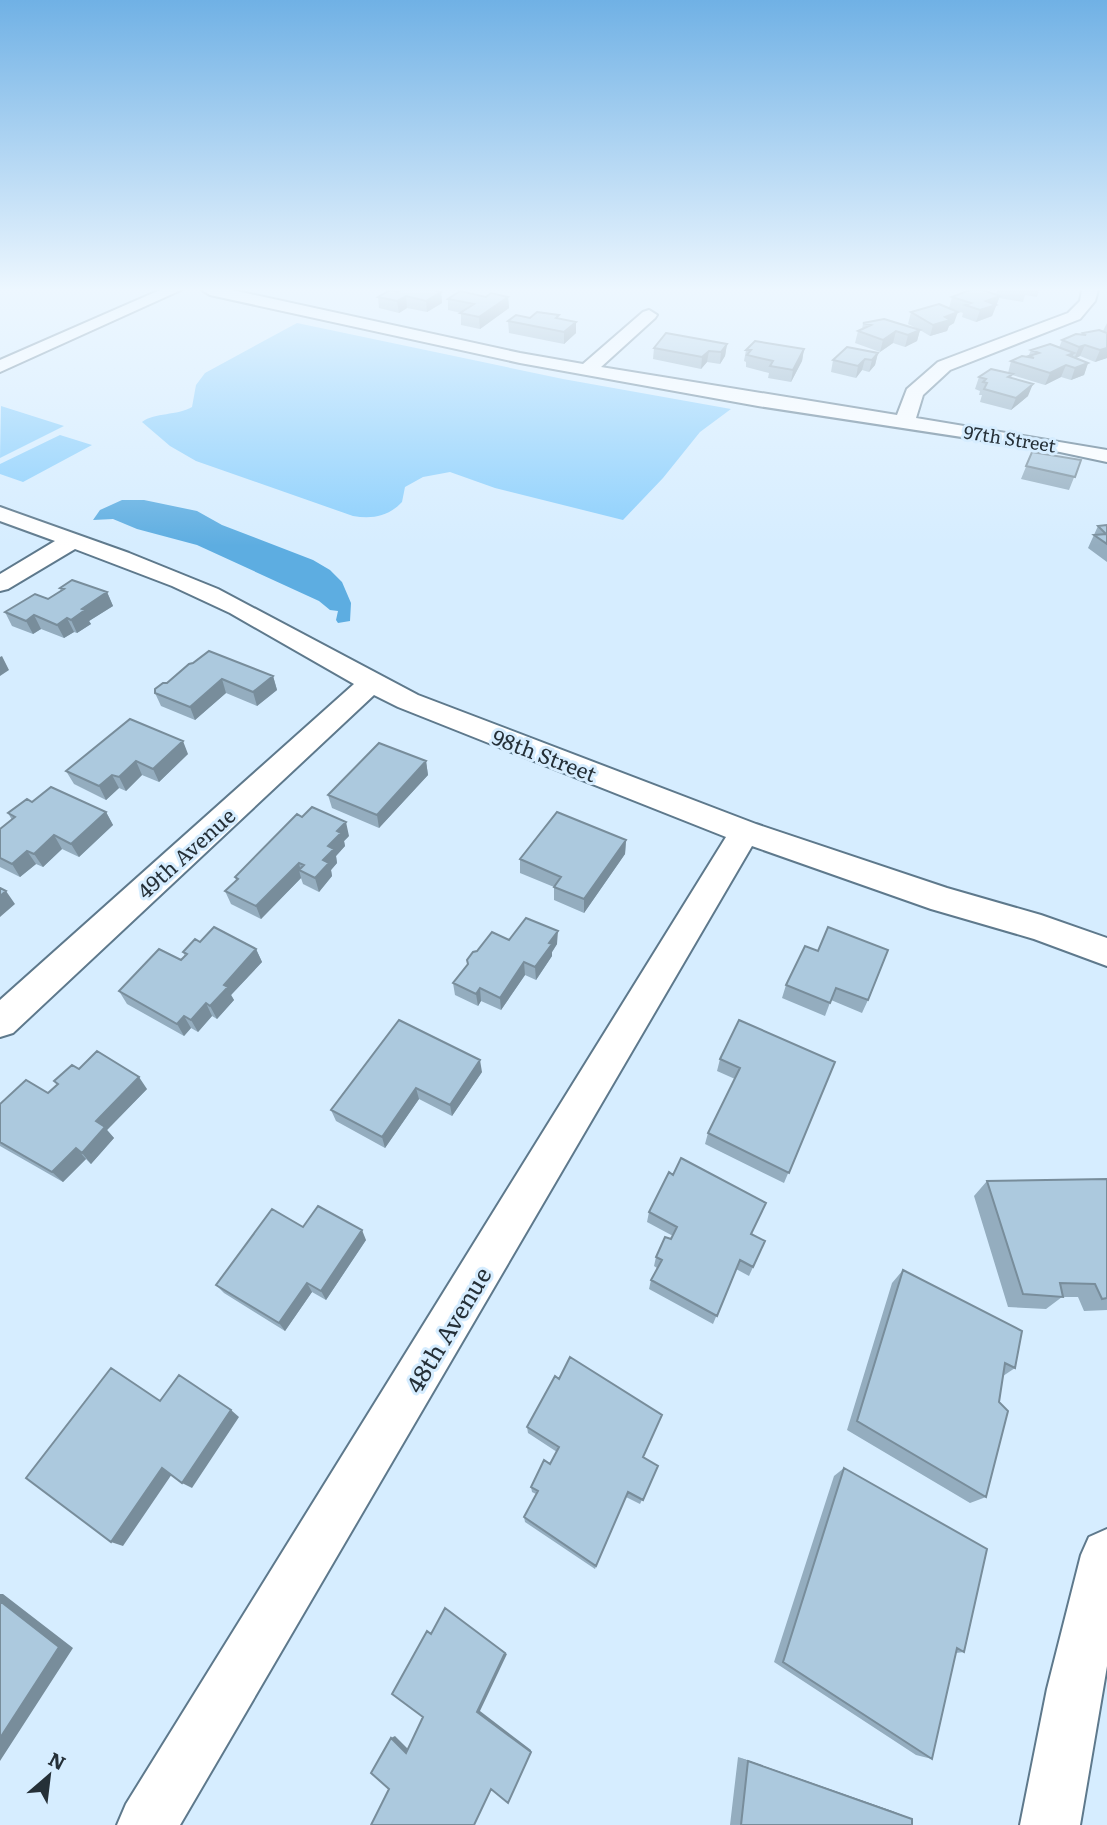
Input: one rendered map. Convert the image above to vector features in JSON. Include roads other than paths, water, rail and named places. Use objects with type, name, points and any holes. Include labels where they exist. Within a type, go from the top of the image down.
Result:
[{"type":"street","name":"97th Street","points":[[619,375],[1060,446],[1107,456]]},
{"type":"street","points":[[905,422],[914,393],[934,375]]},
{"type":"street","name":"98th Street","points":[[0,514],[171,577],[239,608],[408,701],[745,832],[943,900],[1041,928],[1107,952]]},
{"type":"street","points":[[0,584],[73,540]]},
{"type":"street","name":"49th Avenue","points":[[0,1022],[371,683]]},
{"type":"street","name":"48th Avenue","points":[[146,1825],[745,832]]},
{"type":"street","points":[[1050,1825],[1084,1638],[1107,1555]]}]
